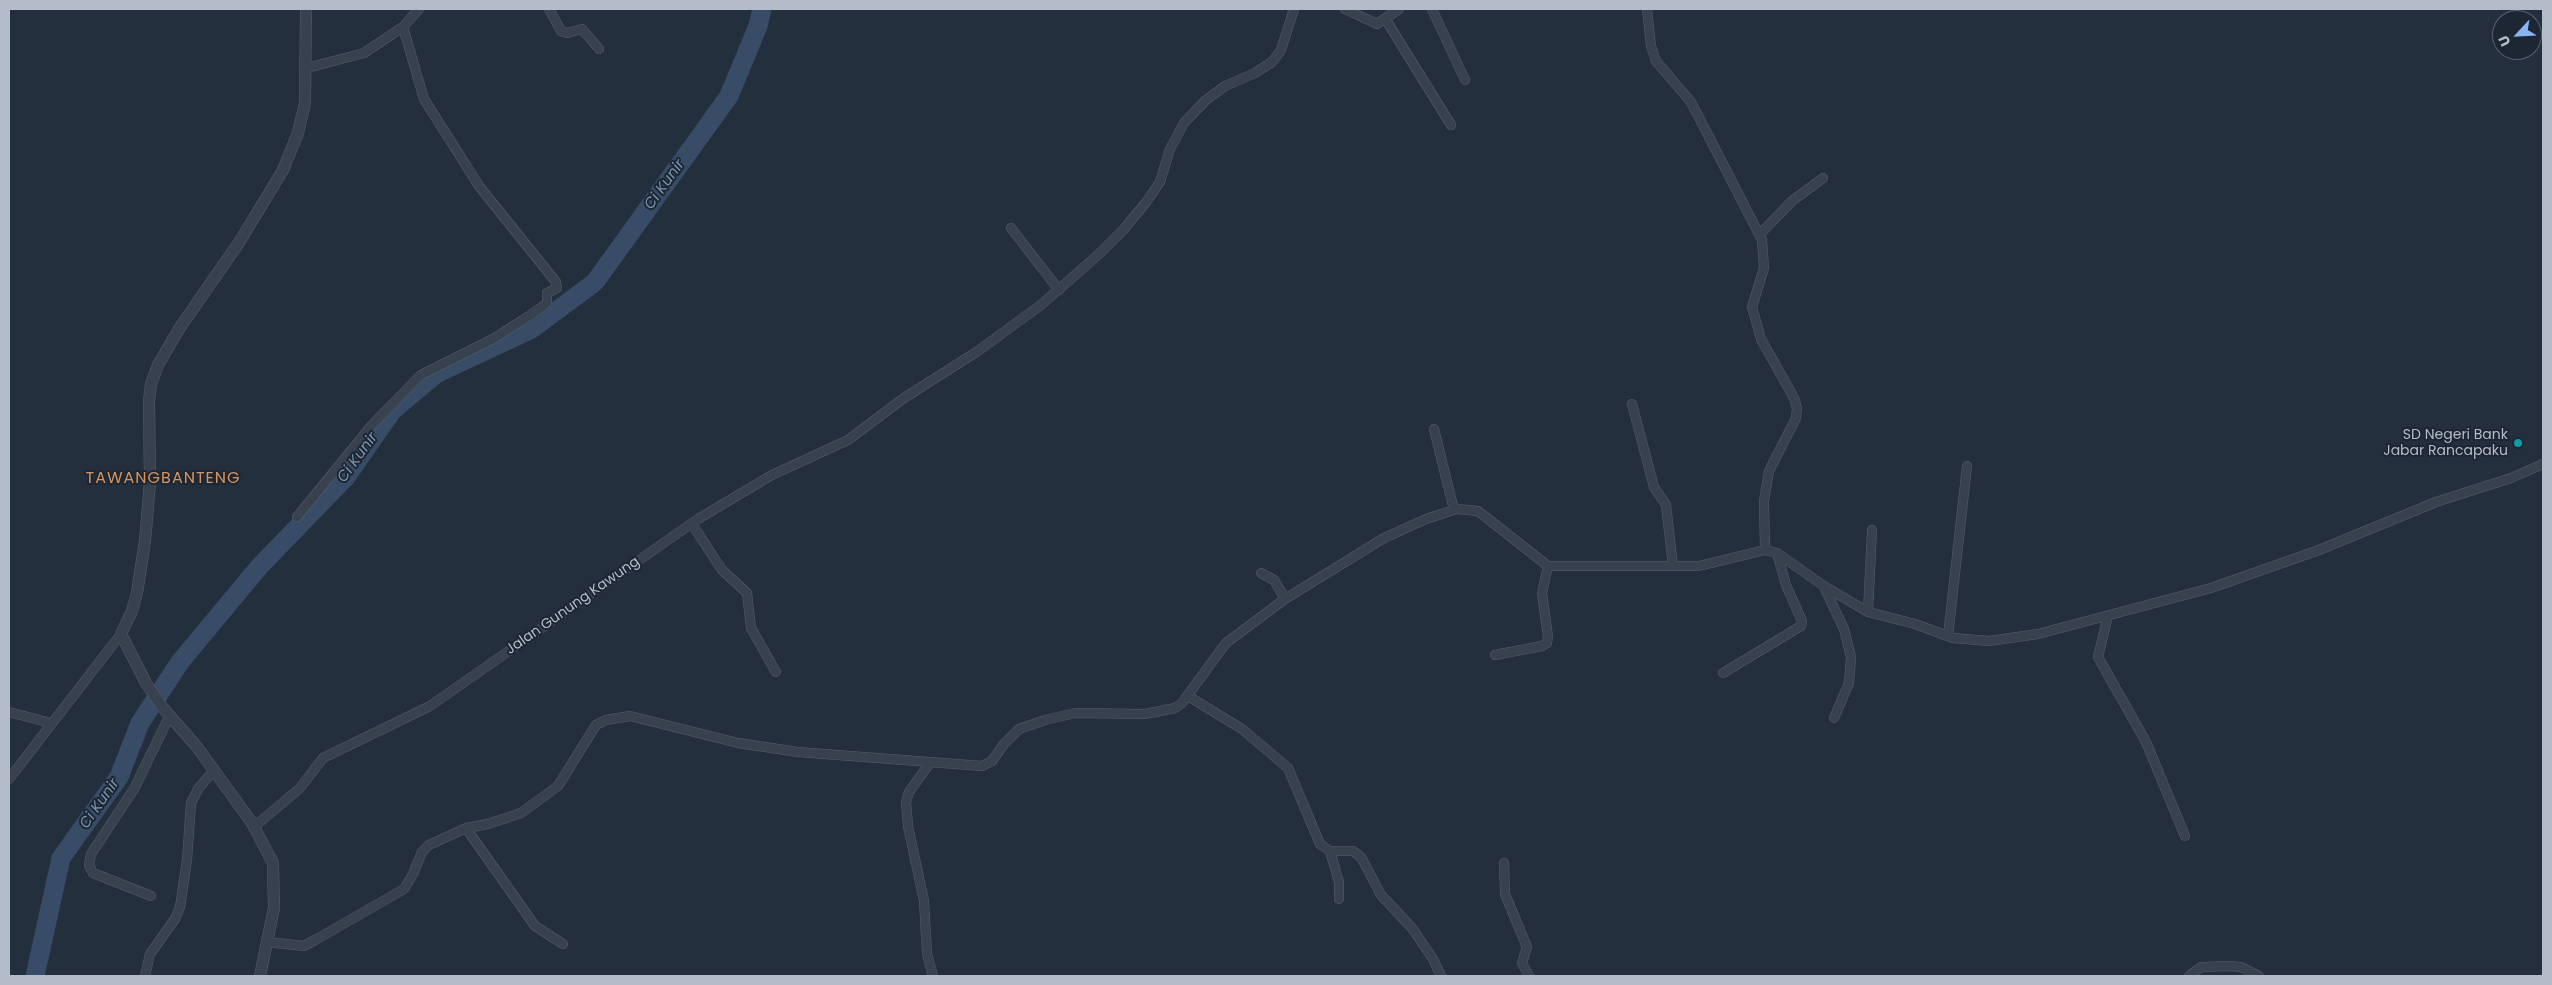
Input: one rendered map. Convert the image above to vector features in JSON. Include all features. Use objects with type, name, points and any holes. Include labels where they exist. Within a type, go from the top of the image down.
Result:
[{"type":"street","points":[[9,779],[121,634],[132,611],[137,593],[145,541],[150,482],[149,401],[151,384],[158,365],[179,329],[240,241],[283,170],[300,126],[305,103],[306,9]]},
{"type":"street","points":[[306,68],[364,53],[403,27],[419,9]]},
{"type":"street","points":[[549,9],[562,31],[567,33],[582,29],[599,49]]},
{"type":"street","name":"Jalan Gunung Kawung","points":[[254,827],[300,788],[324,758],[430,706],[692,524],[772,475],[848,440],[904,398],[978,350],[1059,290],[1118,235],[1147,201],[1160,182],[1170,148],[1184,123],[1206,100],[1225,86],[1255,73],[1272,62],[1280,50],[1294,9]]},
{"type":"street","points":[[1345,9],[1374,24],[1386,20],[1399,9]]},
{"type":"street","points":[[1432,9],[1465,80]]},
{"type":"street","points":[[1647,9],[1651,46],[1656,61],[1691,102],[1760,234],[1764,254],[1764,268],[1752,306],[1761,339],[1794,398],[1796,408],[1796,418],[1769,471],[1764,510],[1765,550]]},
{"type":"street","points":[[1386,20],[1451,125]]},
{"type":"street","points":[[297,517],[372,425],[421,375],[493,339],[526,318],[547,302],[547,293],[557,288],[556,282],[479,186],[424,99],[403,27]]},
{"type":"street","points":[[1760,234],[1792,201],[1823,178]]},
{"type":"street","points":[[1011,228],[1059,290]]},
{"type":"street","points":[[1632,404],[1654,487],[1666,505],[1673,566]]},
{"type":"street","points":[[1434,430],[1454,510]]},
{"type":"street","points":[[267,942],[304,946],[404,889],[413,874],[422,852],[429,845],[466,828],[509,818],[552,792],[558,786],[596,725],[606,720],[630,716],[738,743],[798,752],[982,766],[992,761],[1004,744],[1019,729],[1032,724],[1075,713],[1111,715],[1156,712],[1175,708],[1188,696],[1226,643],[1285,599],[1384,538],[1426,519],[1454,510],[1478,510],[1548,566],[1673,566],[1715,563],[1738,554],[1765,550],[1777,553],[1824,586],[1868,612],[1915,624],[1948,636],[1989,641],[2013,638],[2108,616],[2235,580],[2319,550],[2436,502],[2511,478],[2543,464]]},
{"type":"street","points":[[1948,636],[1967,466]]},
{"type":"street","points":[[692,524],[722,570],[747,593],[751,628],[776,672]]},
{"type":"street","points":[[1868,612],[1872,530]]},
{"type":"street","points":[[1724,673],[1801,626],[1777,553]]},
{"type":"street","points":[[1494,655],[1542,646],[1547,643],[1548,637],[1542,593],[1548,566]]},
{"type":"street","points":[[1261,573],[1274,580],[1285,599]]},
{"type":"street","points":[[1824,586],[1844,629],[1852,657],[1849,683],[1834,718]]},
{"type":"street","points":[[2108,616],[2098,657],[2146,742],[2185,836]]},
{"type":"street","points":[[121,634],[146,683],[166,712],[214,770],[254,827],[273,863],[274,908],[260,976]]},
{"type":"street","points":[[1188,696],[1242,729],[1288,768],[1318,841],[1330,851],[1339,882],[1339,899]]},
{"type":"street","points":[[9,712],[51,723]]},
{"type":"street","points":[[151,896],[93,872],[89,865],[91,854],[134,789],[166,712]]},
{"type":"street","points":[[930,763],[909,792],[906,802],[908,826],[924,901],[927,954],[933,976]]},
{"type":"street","points":[[145,976],[150,954],[176,919],[180,907],[187,860],[192,803],[198,789],[214,770]]},
{"type":"street","points":[[466,828],[536,926],[563,944]]},
{"type":"street","points":[[1330,851],[1353,851],[1361,858],[1384,899],[1412,928],[1433,959],[1441,976]]},
{"type":"street","points":[[1504,863],[1505,894],[1527,947],[1522,963],[1529,976]]},
{"type":"street","points":[[2189,976],[2201,967],[2230,966],[2241,967],[2259,976]]},
{"type":"waterway","name":"Ci Kunir","points":[[35,976],[61,858],[119,777],[140,723],[180,662],[259,567],[346,477],[392,411],[436,374],[532,329],[595,282],[729,96],[758,26],[762,9]]},
{"type":"place","name":"SD Negeri Bank Jabar Rancapaku","points":[[2518,443]]},
{"type":"district","name":"TAWANGBANTENG","points":[[163,479]]}]
